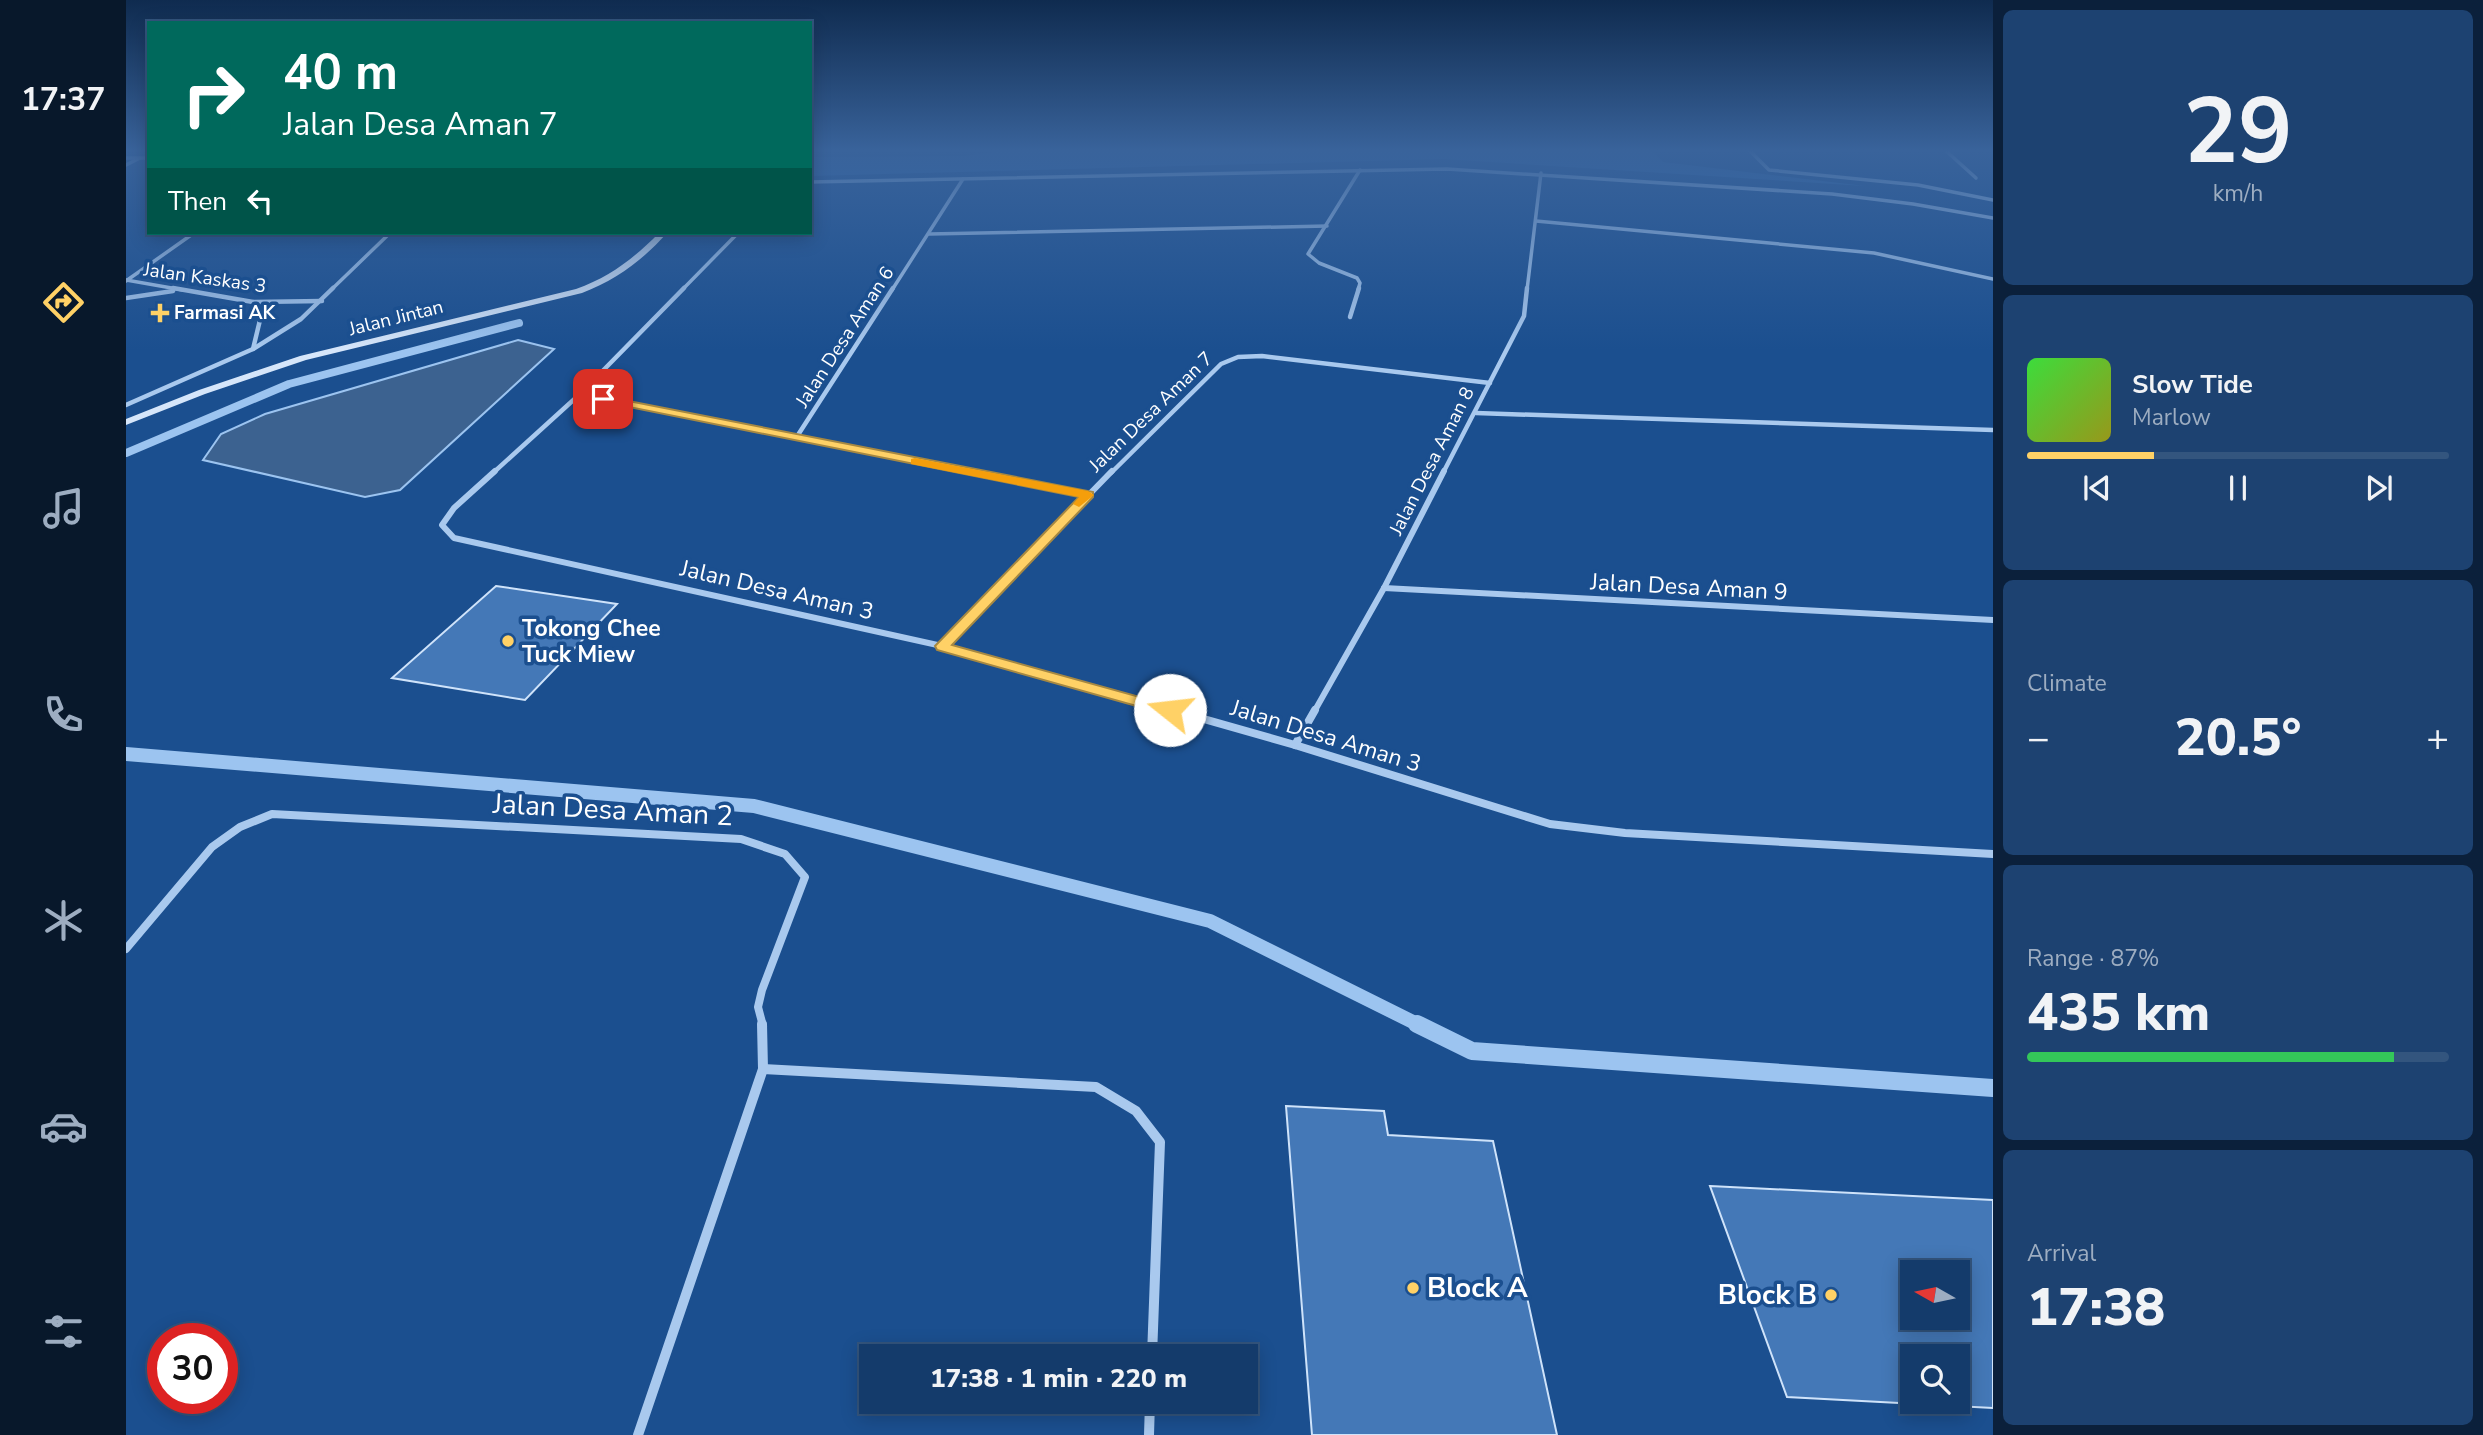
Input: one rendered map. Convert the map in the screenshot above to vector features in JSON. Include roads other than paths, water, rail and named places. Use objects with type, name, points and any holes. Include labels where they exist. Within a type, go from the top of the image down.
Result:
[{"type":"street","name":"Jalan Desa Aman 6","points":[[796,438],[940,216]]},
{"type":"street","points":[[1333,216],[1308,254],[1319,262],[1357,278],[1360,283],[1350,317]]},
{"type":"street","name":"Jalan Desa Aman 8","points":[[1295,745],[1384,588],[1524,316],[1537,216]]},
{"type":"street","points":[[1536,221],[1874,253],[1993,279]]},
{"type":"street","points":[[929,234],[1327,226]]},
{"type":"street","points":[[126,281],[191,235]]},
{"type":"street","points":[[126,405],[253,349],[301,319],[388,235]]},
{"type":"street","name":"Jalan Jintan","points":[[126,422],[202,391],[303,358],[579,291],[624,271],[661,235]]},
{"type":"street","points":[[580,394],[736,235]]},
{"type":"street","name":"Jalan Kaskas 3","points":[[126,281],[253,302],[323,300]]},
{"type":"street","points":[[126,298],[181,290]]},
{"type":"street","points":[[253,302],[260,320],[253,349]]},
{"type":"street","name":"Jalan Desa Aman 7","points":[[942,646],[1221,363],[1238,357],[1262,356],[1490,383]]},
{"type":"street","points":[[580,394],[1088,495]]},
{"type":"street","name":"Jalan Desa Aman 3","points":[[580,394],[454,508],[442,525],[454,538],[942,646],[1295,745],[1550,824],[1625,833],[1993,854]]},
{"type":"street","points":[[1476,413],[1993,430]]},
{"type":"street","name":"Jalan Desa Aman 9","points":[[1384,588],[1993,620]]},
{"type":"street","name":"Jalan Desa Aman 2","points":[[126,949],[212,847],[240,827],[272,814],[741,839],[785,854],[806,877],[762,990],[758,1007],[764,1030],[763,1069],[638,1435]]},
{"type":"street","points":[[763,1069],[1096,1087],[1136,1111],[1160,1142],[1152,1344]]},
{"type":"street","points":[[1149,1435],[1150,1414]]},
{"type":"waterway","points":[[126,453],[289,384],[519,323]]},
{"type":"waterway","points":[[126,754],[754,806],[1210,921],[1421,1026]]},
{"type":"waterway","points":[[1417,1024],[1472,1051],[1993,1088]]},
{"type":"place","name":"Farmasi AK","points":[[160,313]]},
{"type":"place","name":"Tokong Chee Tuck Miew","points":[[508,641]]},
{"type":"place","name":"Block A","points":[[1413,1288]]},
{"type":"place","name":"Block B","points":[[1831,1295]]}]
